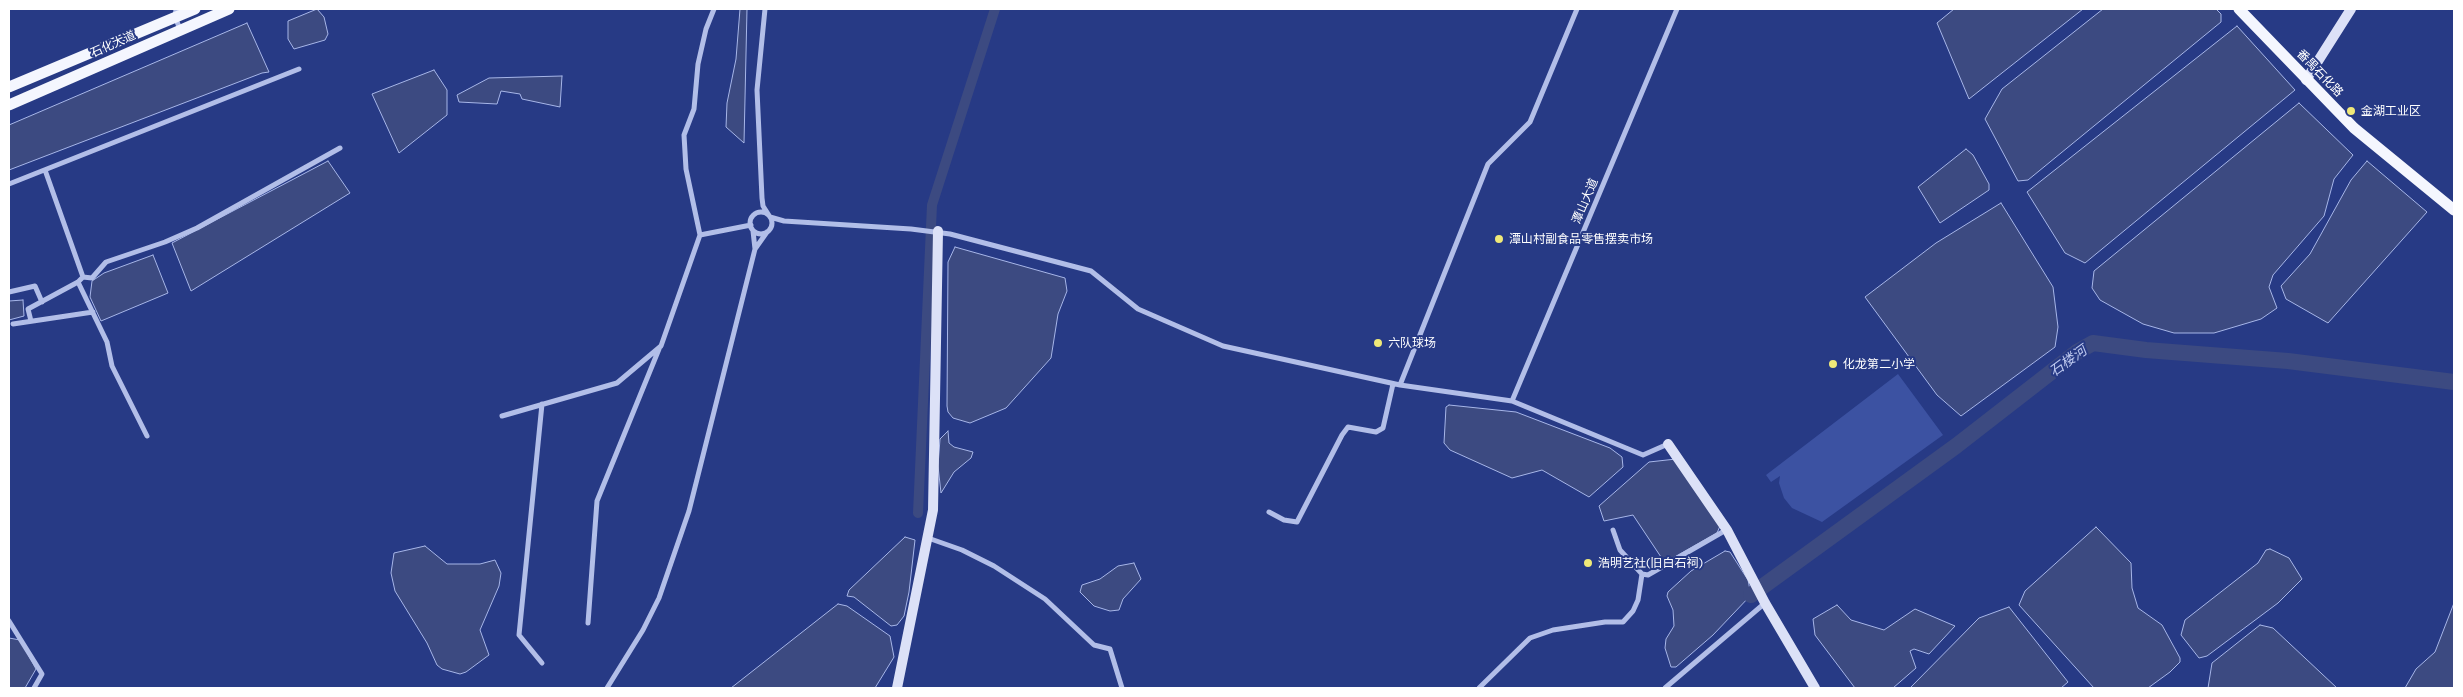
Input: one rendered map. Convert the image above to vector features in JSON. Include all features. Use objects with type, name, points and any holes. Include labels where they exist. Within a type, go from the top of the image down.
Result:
[{"type":"main road","name":"石化大道","points":[[9,88],[176,13],[195,9]]},
{"type":"main road","name":"石化大道","points":[[9,105],[180,29],[230,9]]},
{"type":"main road","name":"番禺石化路","points":[[2239,9],[2354,128],[2454,210]]},
{"type":"street","points":[[588,623],[597,500],[660,346],[700,235],[686,170],[684,135],[694,109],[698,64],[706,29],[714,9]]},
{"type":"street","points":[[755,249],[772,224],[763,206],[762,198],[757,90],[765,9]]},
{"type":"street","points":[[1400,385],[1488,164],[1530,122],[1577,9]]},
{"type":"street","name":"潭山大道","points":[[1512,401],[1677,9]]},
{"type":"street","points":[[2306,80],[2351,9]]},
{"type":"street","points":[[176,13],[180,29]]},
{"type":"street","points":[[9,184],[299,70]]},
{"type":"street","points":[[83,277],[92,278],[106,262],[165,242],[197,228],[340,148]]},
{"type":"street","points":[[46,170],[83,277]]},
{"type":"street","points":[[607,688],[644,630],[660,598],[689,511],[755,249],[755,237],[752,227],[754,216],[762,198]]},
{"type":"street","points":[[754,216],[764,212],[770,217],[784,221],[938,231],[1091,271],[1138,309],[1223,346],[1393,384],[1512,401],[1643,455],[1668,444],[1727,530],[1763,600],[1814,688]]},
{"type":"street","points":[[752,227],[757,233],[768,231],[784,221]]},
{"type":"street","points":[[700,235],[752,227]]},
{"type":"street","points":[[897,688],[933,510],[938,231]]},
{"type":"street","points":[[31,321],[28,309],[78,282],[83,277]]},
{"type":"street","points":[[78,282],[107,342],[112,366],[147,436]]},
{"type":"street","points":[[9,292],[36,286],[42,302]]},
{"type":"street","points":[[14,324],[93,312]]},
{"type":"street","points":[[502,416],[617,383],[660,346]]},
{"type":"street","points":[[1269,512],[1284,520],[1297,522],[1342,435],[1348,427],[1376,432],[1383,428],[1393,384]]},
{"type":"street","points":[[542,404],[519,635],[542,663]]},
{"type":"street","points":[[1613,530],[1620,550],[1642,574],[1648,574],[1727,530]]},
{"type":"street","points":[[927,538],[962,550],[994,566],[1045,599],[1094,645],[1110,649],[1122,688]]},
{"type":"street","points":[[1479,688],[1530,638],[1553,630],[1605,622],[1623,622],[1633,611],[1638,600],[1642,574]]},
{"type":"street","points":[[1665,688],[1763,600]]},
{"type":"street","points":[[9,621],[42,674],[34,688]]},
{"type":"shaded area","points":[[317,9],[324,17],[328,34],[325,40],[294,49],[288,39],[288,21]]},
{"type":"shaded area","points":[[740,9],[747,9],[744,143],[726,127],[727,103],[736,59]]},
{"type":"shaded area","points":[[1954,9],[2083,9],[1969,99],[1937,23]]},
{"type":"shaded area","points":[[2103,9],[2216,9],[2221,14],[2221,22],[2028,180],[2018,181],[1985,119],[2002,89]]},
{"type":"shaded area","points":[[247,23],[269,72],[262,73],[9,170],[9,125]]},
{"type":"shaded area","points":[[2237,26],[2295,90],[2085,263],[2065,253],[2027,192]]},
{"type":"shaded area","points":[[434,70],[447,90],[447,115],[399,153],[372,94]]},
{"type":"shaded area","points":[[562,76],[560,107],[522,99],[520,94],[501,91],[497,104],[459,102],[457,95],[489,78]]},
{"type":"shaded area","points":[[2299,103],[2353,155],[2334,179],[2324,216],[2273,275],[2269,287],[2277,308],[2261,319],[2214,333],[2174,333],[2143,324],[2100,300],[2092,288],[2094,271]]},
{"type":"shaded area","points":[[1966,149],[1973,155],[1989,184],[1989,190],[1940,223],[1918,187]]},
{"type":"shaded area","points":[[328,161],[350,193],[191,291],[172,243]]},
{"type":"shaded area","points":[[2367,161],[2427,212],[2328,323],[2286,299],[2281,286],[2310,254],[2351,180]]},
{"type":"shaded area","points":[[2001,203],[2053,287],[2058,327],[2055,347],[1961,416],[1937,395],[1865,297],[1936,243]]},
{"type":"shaded area","points":[[955,247],[1065,278],[1067,291],[1058,314],[1051,358],[1006,408],[970,423],[953,418],[948,412],[947,406],[948,262]]},
{"type":"shaded area","points":[[153,255],[168,293],[101,321],[90,297],[92,281],[104,273]]},
{"type":"shaded area","points":[[23,300],[24,316],[9,320],[9,301]]},
{"type":"shaded area","points":[[1898,374],[1943,435],[1822,522],[1792,508],[1784,498],[1779,483],[1780,476],[1771,482],[1766,475]]},
{"type":"shaded area","points":[[1449,405],[1516,412],[1610,448],[1622,457],[1623,467],[1589,497],[1542,470],[1512,478],[1450,450],[1444,443],[1446,407]]},
{"type":"shaded area","points":[[948,431],[949,443],[954,447],[973,452],[971,458],[954,472],[941,493],[938,466],[940,439]]},
{"type":"shaded area","points":[[1676,459],[1720,526],[1717,533],[1671,559],[1663,560],[1633,515],[1604,521],[1599,506],[1649,462]]},
{"type":"shaded area","points":[[2096,527],[2131,563],[2132,588],[2138,608],[2162,625],[2180,658],[2180,662],[2170,672],[2148,688],[2094,688],[2019,605],[2025,591]]},
{"type":"shaded area","points":[[905,537],[915,540],[909,592],[904,616],[897,625],[891,626],[854,597],[847,596],[849,590]]},
{"type":"shaded area","points":[[425,546],[447,564],[480,564],[495,560],[501,573],[499,586],[480,630],[489,655],[466,672],[460,674],[442,669],[437,665],[427,643],[395,591],[391,573],[394,553]]},
{"type":"shaded area","points":[[2270,549],[2289,558],[2302,579],[2278,603],[2207,656],[2199,658],[2181,635],[2185,620],[2258,563],[2266,550]]},
{"type":"shaded area","points":[[1725,551],[1730,552],[1748,580],[1751,595],[1713,635],[1676,667],[1671,667],[1665,648],[1666,639],[1674,626],[1673,610],[1667,596],[1668,592],[1691,571]]},
{"type":"shaded area","points":[[1134,563],[1141,579],[1123,599],[1119,610],[1110,611],[1094,606],[1080,592],[1082,585],[1100,579],[1118,566]]},
{"type":"shaded area","points":[[2454,603],[2454,688],[2405,688],[2416,669],[2435,652]]},
{"type":"shaded area","points":[[838,604],[847,606],[890,636],[894,657],[875,688],[731,688]]},
{"type":"shaded area","points":[[1837,605],[1851,620],[1884,630],[1915,609],[1955,626],[1929,654],[1914,649],[1910,651],[1916,668],[1893,688],[1855,688],[1815,635],[1813,619]]},
{"type":"shaded area","points":[[2009,607],[2068,682],[2061,688],[1910,688],[1979,618]]},
{"type":"shaded area","points":[[2260,625],[2273,628],[2337,688],[2208,688],[2212,663]]},
{"type":"shaded area","points":[[9,638],[20,640],[36,669],[25,688],[9,688]]},
{"type":"waterway","points":[[918,513],[932,205],[995,9]]},
{"type":"waterway","name":"石楼河","points":[[1751,595],[1956,446],[2077,352],[2093,343],[2146,350],[2288,361],[2454,382]]},
{"type":"place","name":"金湖工业区","points":[[2351,111]]},
{"type":"place","name":"潭山村副食品零售摆卖市场","points":[[1499,239]]},
{"type":"place","name":"六队球场","points":[[1378,343]]},
{"type":"place","name":"化龙第二小学","points":[[1833,364]]},
{"type":"place","name":"浩明艺社(旧白石祠)","points":[[1588,563]]}]
